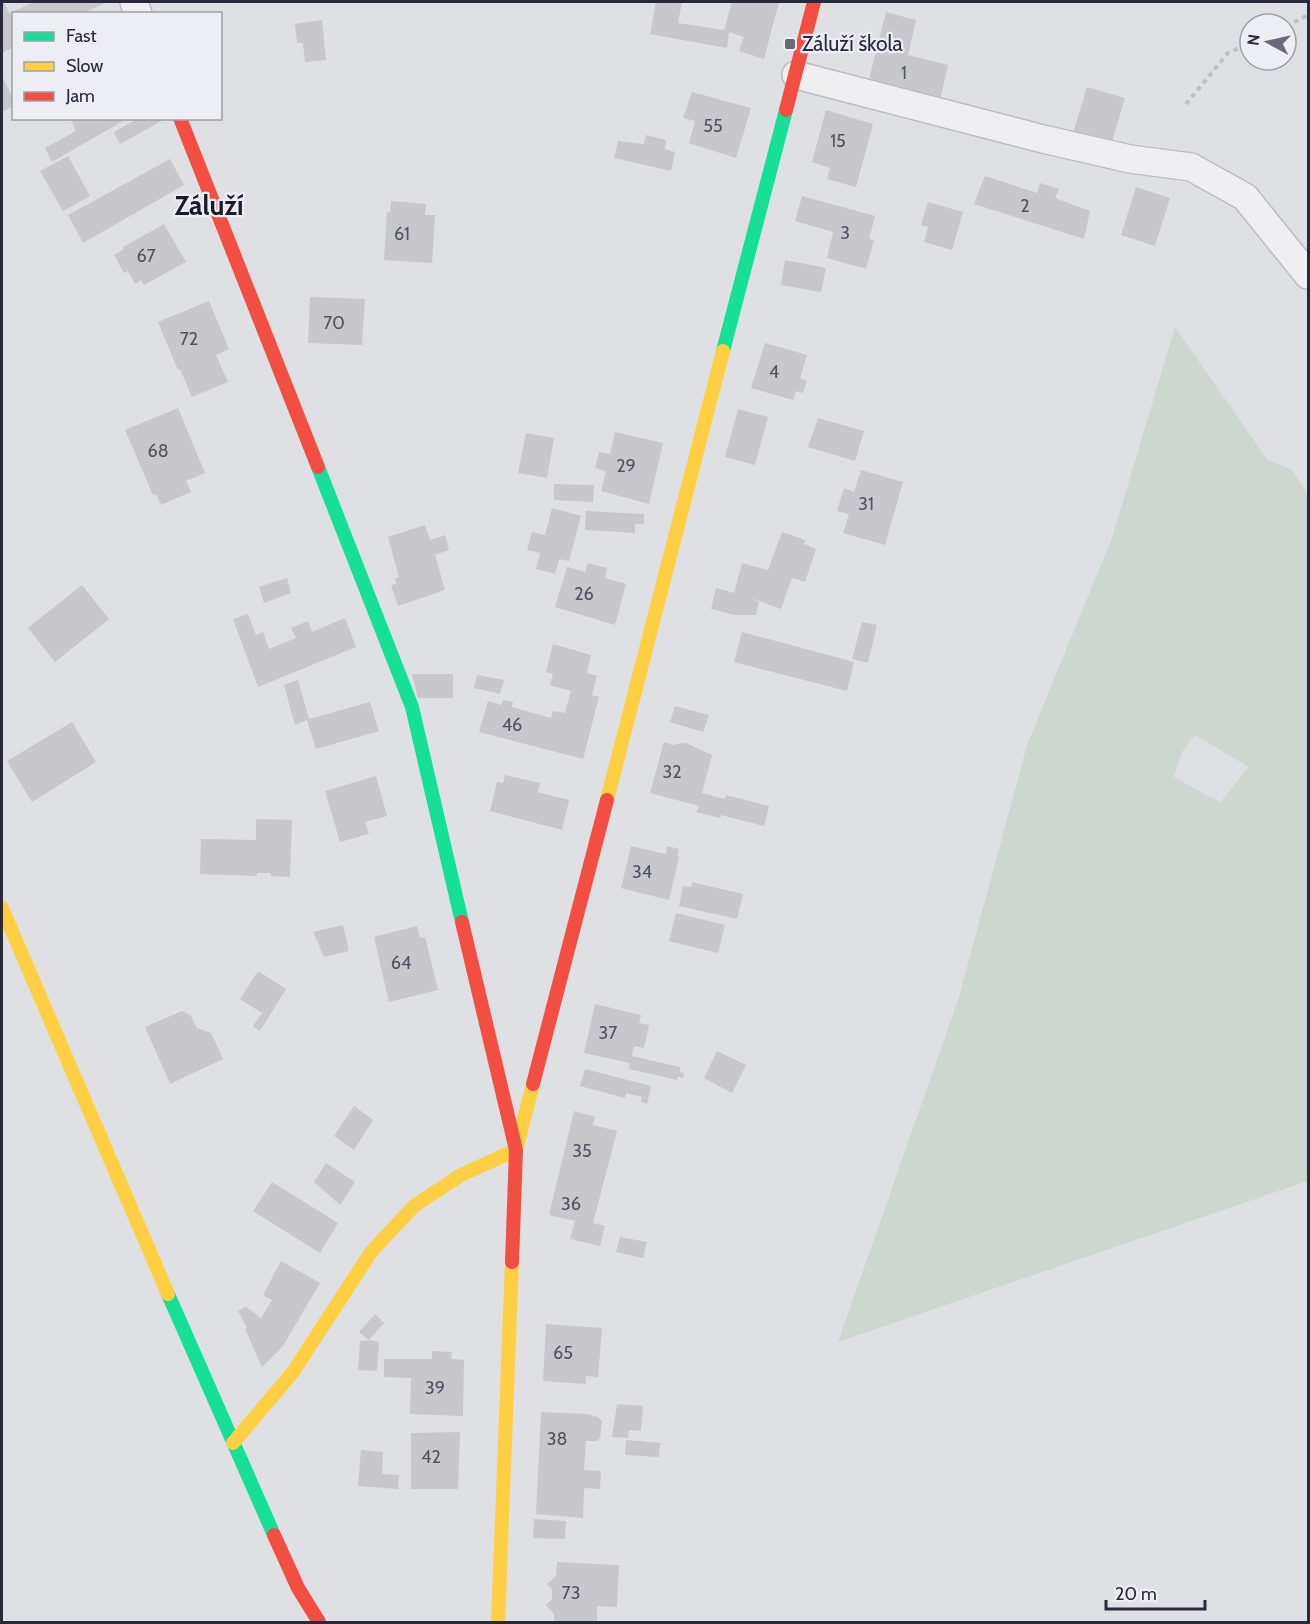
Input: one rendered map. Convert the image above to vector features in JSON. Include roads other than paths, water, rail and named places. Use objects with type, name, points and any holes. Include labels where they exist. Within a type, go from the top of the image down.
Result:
[{"type":"street","points":[[498,1623],[516,1150],[814,2]]},
{"type":"street","points":[[796,75],[1042,139],[1130,159],[1191,167],[1245,197],[1308,275]]},
{"type":"street","points":[[181,120],[412,707],[516,1150]]},
{"type":"street","points":[[2,908],[233,1443],[298,1588],[319,1623]]},
{"type":"street","points":[[233,1443],[293,1372],[371,1252],[414,1206],[461,1175],[516,1150]]},
{"type":"place","name":"Záluží škola","points":[[790,44]]},
{"type":"district","name":"Záluží","points":[[209,206]]}]
